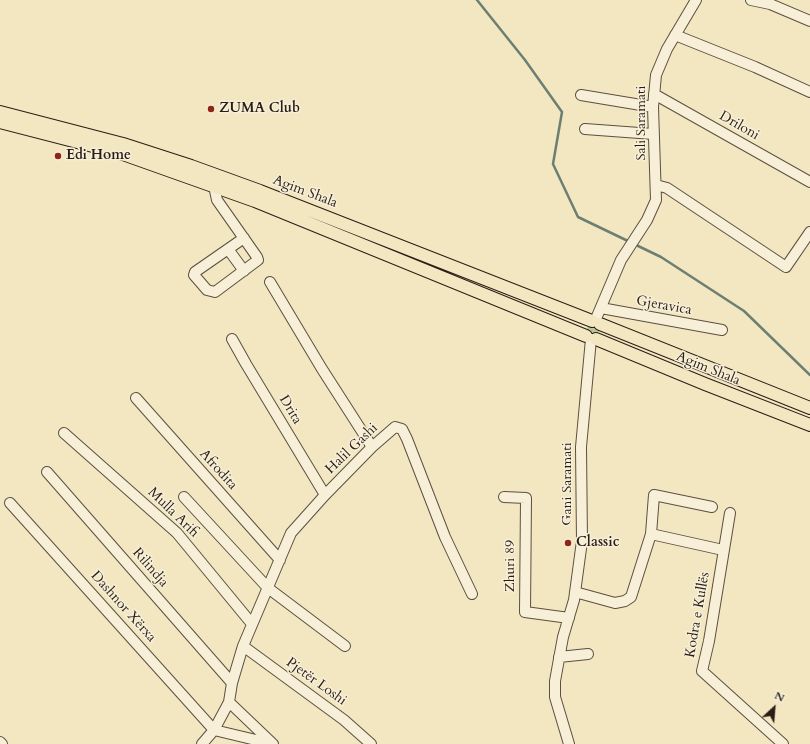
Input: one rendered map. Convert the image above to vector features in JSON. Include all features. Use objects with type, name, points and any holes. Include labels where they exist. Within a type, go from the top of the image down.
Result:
[{"type":"main road","name":"Agim Shala","points":[[0,112],[123,144],[191,166],[260,191],[596,322],[810,408]]},
{"type":"main road","name":"Agim Shala","points":[[0,122],[120,153],[255,201],[403,259],[591,338],[810,425]]},
{"type":"main road","points":[[591,338],[584,332],[585,326],[596,322]]},
{"type":"street","name":"Sali Saramati","points":[[596,322],[621,260],[647,220],[656,200],[653,108],[656,75],[667,49],[696,0]]},
{"type":"street","points":[[751,0],[770,4],[810,21]]},
{"type":"street","points":[[675,35],[755,67],[810,92]]},
{"type":"street","name":"Driloni","points":[[654,94],[810,182]]},
{"type":"street","points":[[581,95],[653,108]]},
{"type":"street","points":[[585,129],[653,134]]},
{"type":"street","points":[[656,185],[667,188],[786,267],[810,232]]},
{"type":"street","points":[[214,186],[216,200],[244,238],[258,260],[211,293],[194,275],[198,269],[244,238]]},
{"type":"street","points":[[228,249],[244,271]]},
{"type":"street","points":[[270,282],[322,368],[372,446]]},
{"type":"street","name":"Gjeravica","points":[[601,308],[722,330]]},
{"type":"street","name":"Gani Saramati","points":[[569,744],[555,697],[555,681],[559,657],[575,592],[582,541],[581,447],[591,338]]},
{"type":"street","name":"Drita","points":[[232,339],[325,495]]},
{"type":"street","name":"Afrodita","points":[[136,398],[280,560]]},
{"type":"street","name":"Halil Gashi","points":[[202,744],[214,730],[229,702],[232,683],[243,646],[291,533],[372,446],[395,427],[402,429],[445,536],[472,594]]},
{"type":"street","name":"Mulla Arifi","points":[[64,433],[177,533],[252,624]]},
{"type":"street","name":"Rilindja","points":[[47,472],[232,683]]},
{"type":"street","points":[[575,592],[615,603],[625,602],[631,597],[651,534],[654,495],[712,507]]},
{"type":"street","points":[[184,497],[268,588],[345,646]]},
{"type":"street","name":"Zhuri 89","points":[[504,497],[526,498],[525,612],[569,618]]},
{"type":"street","name":"Dashnor Xërxa","points":[[10,503],[214,730]]},
{"type":"street","name":"Kodra e Kullës","points":[[730,513],[709,640],[702,671],[783,744]]},
{"type":"street","points":[[651,534],[724,550]]},
{"type":"street","name":"Pjetër Loshi","points":[[243,646],[344,720],[370,744]]},
{"type":"street","points":[[559,657],[588,654]]},
{"type":"street","points":[[229,702],[273,744]]},
{"type":"street","points":[[214,730],[273,744]]},
{"type":"green space","points":[[593,324],[597,326],[599,330],[597,334],[593,336],[589,334],[587,330],[589,326]]},
{"type":"waterway","points":[[477,0],[525,60],[562,112],[553,164],[578,217],[630,242]]},
{"type":"waterway","points":[[634,244],[661,257],[744,311],[810,375]]},
{"type":"place","name":"ZUMA Club","points":[[211,109]]},
{"type":"place","name":"Edi Home","points":[[58,156]]},
{"type":"place","name":"Classic","points":[[568,543]]}]
